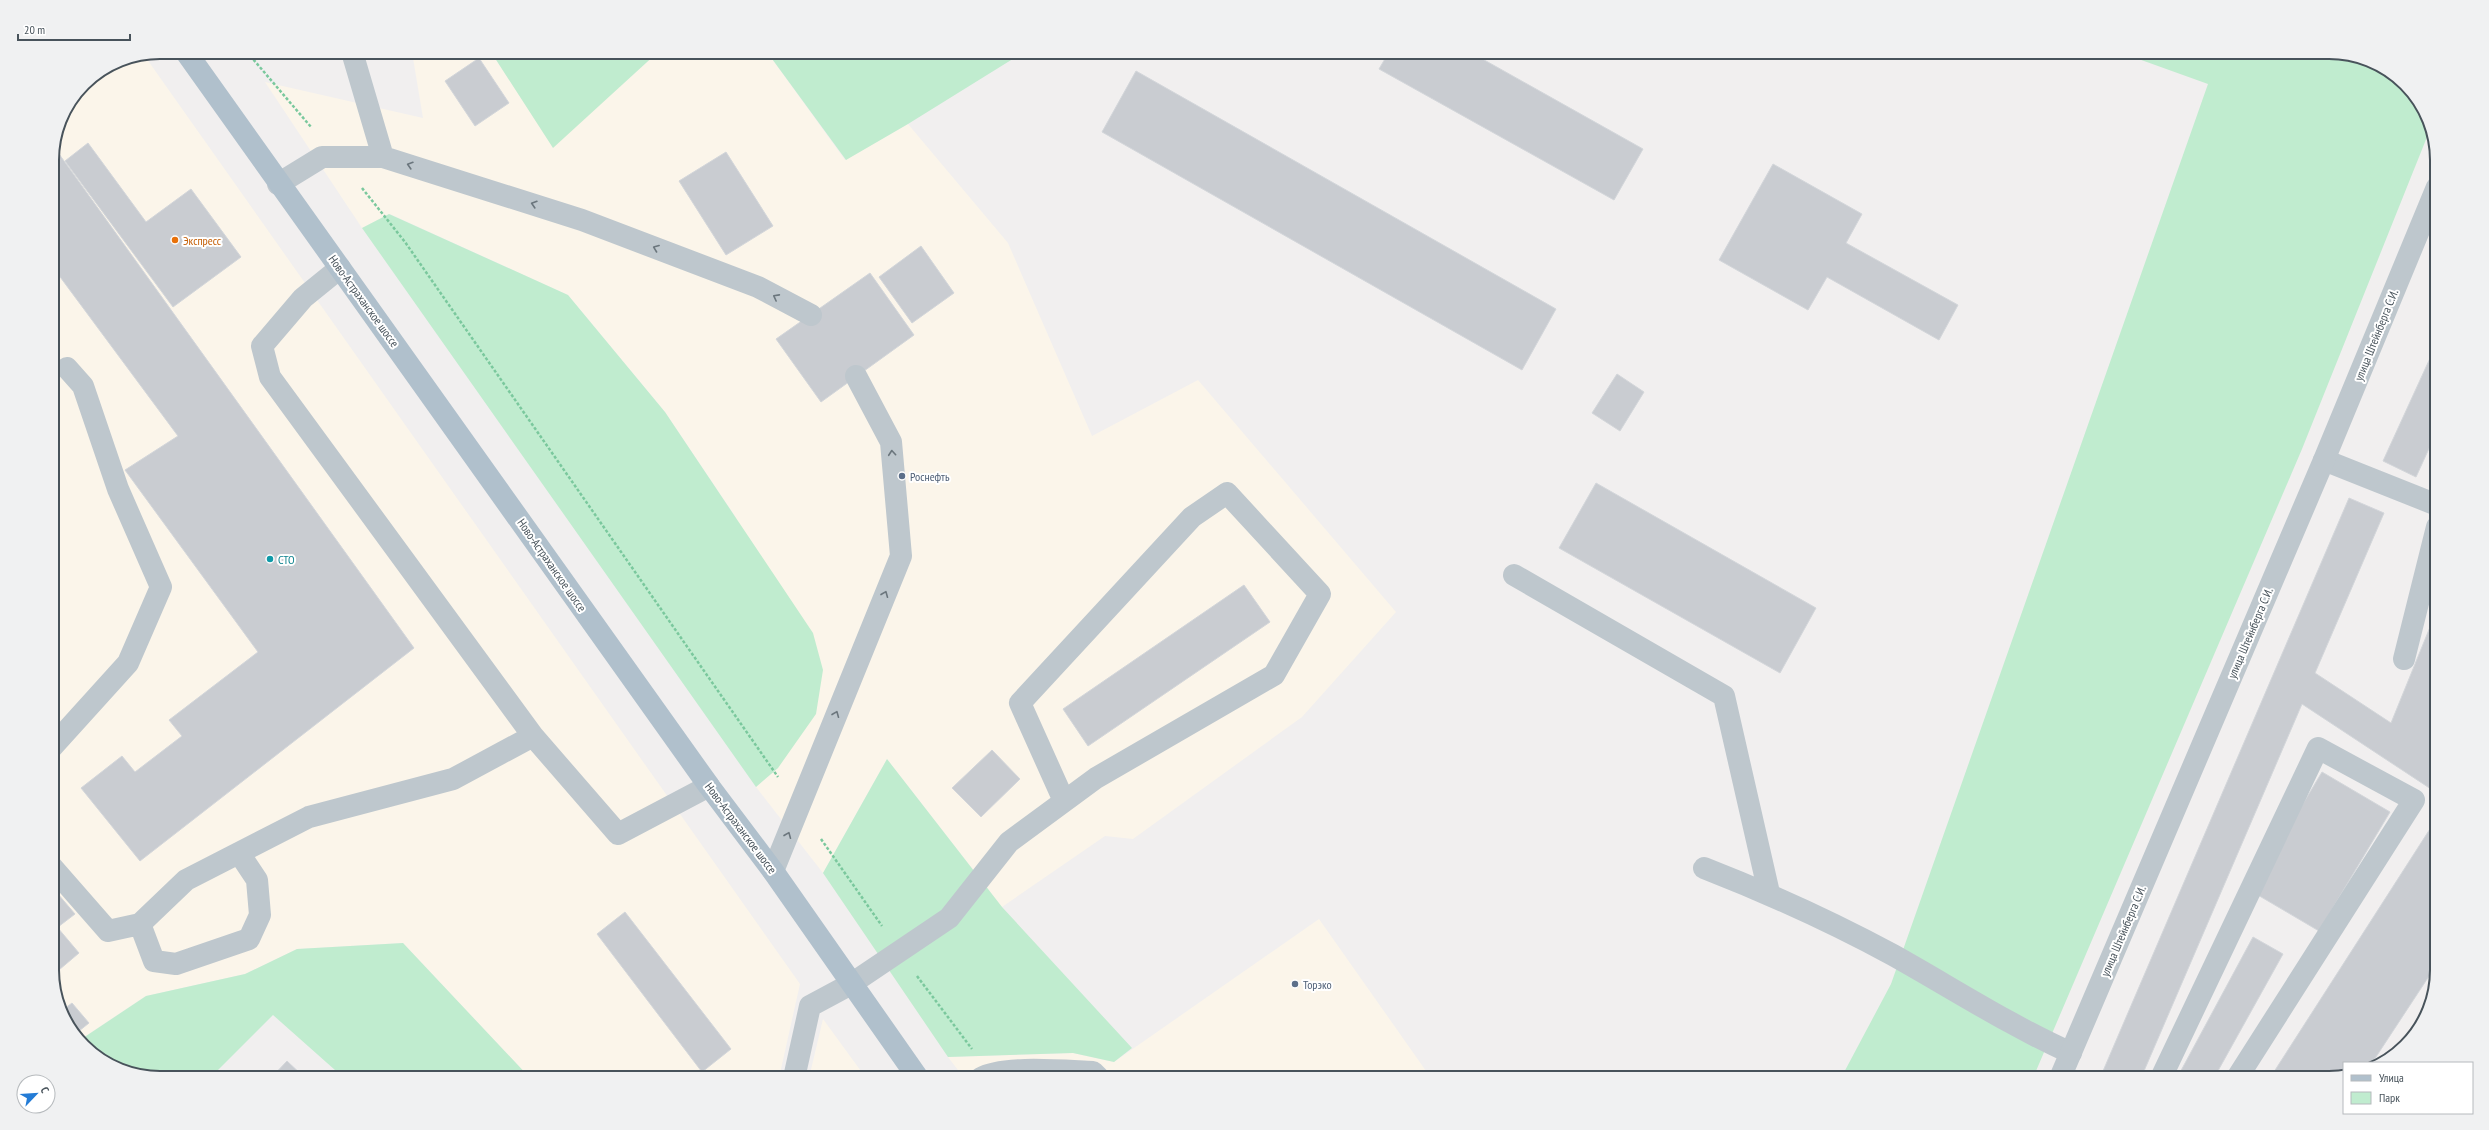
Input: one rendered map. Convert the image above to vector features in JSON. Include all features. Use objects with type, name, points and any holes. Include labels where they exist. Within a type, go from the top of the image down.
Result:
[{"type":"main road","name":"Ново-Астраханское шоссе","points":[[191,59],[278,184],[340,268],[709,786],[773,871],[913,1071]]},
{"type":"street","points":[[354,59],[383,157]]},
{"type":"street","points":[[278,184],[322,157],[383,157],[582,220],[758,287],[811,315]]},
{"type":"street","name":"улица Штейнберга С.И.","points":[[2063,1071],[2324,460],[2430,204]]},
{"type":"street","points":[[340,268],[303,298],[262,346],[270,377],[533,736],[618,834],[709,786]]},
{"type":"street","points":[[59,739],[128,663],[161,587],[118,489],[83,386],[67,368]]},
{"type":"street","points":[[773,871],[901,556],[891,442],[856,376]]},
{"type":"street","points":[[2324,460],[2430,502]]},
{"type":"street","points":[[796,1071],[810,1006],[851,984],[949,918],[1009,842],[1096,778],[1274,675],[1320,594],[1227,493],[1192,516],[1020,703],[1064,801]]},
{"type":"street","points":[[2404,659],[2430,554]]},
{"type":"street","points":[[1514,575],[1724,696],[1769,893]]},
{"type":"street","points":[[59,875],[108,931],[140,924],[186,880],[309,816],[453,779],[533,736]]},
{"type":"street","points":[[2164,1071],[2318,748],[2414,800],[2241,1071]]},
{"type":"street","points":[[140,924],[154,961],[176,964],[249,939],[260,915],[257,880],[239,853]]},
{"type":"street","points":[[1704,868],[1769,893],[1892,955],[2032,1035],[2071,1053]]},
{"type":"path","points":[[253,59],[337,157],[405,242],[982,1071]]},
{"type":"shaded area","name":"Роснефть","points":[[413,59],[496,59],[553,147],[650,59],[772,59],[845,160],[908,124],[1008,243],[1092,436],[1198,380],[1396,612],[1302,717],[1133,839],[1105,836],[1002,907],[887,759],[823,873],[756,787],[778,768],[735,516],[665,412],[568,295],[390,214],[362,228],[265,82],[423,118]]},
{"type":"shaded area","points":[[147,60],[800,984],[781,1071],[523,1071],[403,943],[297,949],[245,974],[146,996],[85,1037],[69,1015],[64,1002],[59,976],[59,154],[62,134],[67,121],[84,93],[104,76],[121,67],[134,62]]},
{"type":"shaded area","name":"Торэко","points":[[1319,919],[1426,1071],[959,1071],[948,1057],[1073,1053],[1114,1062]]},
{"type":"shaded area","points":[[823,1019],[861,1071],[811,1071]]},
{"type":"green space","points":[[496,59],[650,59],[553,148]]},
{"type":"green space","points":[[772,59],[1013,59],[908,124],[846,160]]},
{"type":"green space","points":[[2138,59],[2329,59],[2355,62],[2379,73],[2400,89],[2416,110],[2425,128],[2427,137],[2302,449],[2036,1071],[1845,1071],[1891,984],[2208,84]]},
{"type":"green space","points":[[389,214],[568,295],[665,412],[813,633],[823,670],[816,714],[778,768],[756,787],[362,228]]},
{"type":"green space","points":[[887,759],[1002,907],[1132,1048],[1114,1062],[1073,1053],[948,1057],[823,873]]},
{"type":"green space","points":[[403,943],[523,1071],[336,1071],[273,1015],[217,1071],[154,1071],[134,1068],[121,1063],[99,1050],[85,1037],[146,996],[245,974],[297,949]]},
{"type":"building","points":[[480,59],[509,103],[475,126],[445,81]]},
{"type":"building","points":[[1385,59],[1482,59],[1643,149],[1614,200],[1379,69]]},
{"type":"building","points":[[1136,71],[1556,309],[1522,370],[1102,132]]},
{"type":"building","name":"Экспресс","points":[[88,143],[146,222],[191,189],[241,257],[173,307],[65,161]]},
{"type":"building","points":[[726,152],[773,226],[726,255],[679,181]]},
{"type":"building","name":"СТО","points":[[59,154],[414,648],[140,861],[81,788],[122,756],[135,772],[182,736],[169,720],[258,652],[125,470],[178,436],[59,275]]},
{"type":"building","points":[[1773,164],[1862,214],[1846,243],[1958,305],[1939,340],[1827,277],[1808,310],[1719,260]]},
{"type":"building","points":[[921,246],[954,293],[912,323],[879,277]]},
{"type":"building","points":[[870,273],[914,335],[821,402],[776,339]]},
{"type":"building","points":[[2430,358],[2430,446],[2416,477],[2383,461]]},
{"type":"building","points":[[1617,374],[1644,392],[1620,431],[1592,413]]},
{"type":"building","points":[[1596,483],[1816,608],[1780,673],[1559,548]]},
{"type":"building","points":[[2349,498],[2384,513],[2315,673],[2391,723],[2430,627],[2430,788],[2302,704],[2144,1071],[2103,1071]]},
{"type":"building","points":[[1244,585],[1270,622],[1088,746],[1063,709]]},
{"type":"building","points":[[992,750],[1020,779],[981,817],[952,788]]},
{"type":"building","points":[[2322,772],[2390,812],[2319,931],[2251,891]]},
{"type":"building","points":[[2430,829],[2430,975],[2373,1061],[2343,1062],[2342,1070],[2274,1071]]},
{"type":"building","points":[[59,895],[75,914],[59,926]]},
{"type":"building","points":[[625,912],[731,1049],[703,1071],[701,1071],[597,934]]},
{"type":"building","points":[[59,929],[79,953],[59,970]]},
{"type":"building","points":[[2253,937],[2283,954],[2218,1071],[2181,1071]]},
{"type":"building","points":[[72,1003],[89,1023],[80,1030],[69,1015],[66,1007]]},
{"type":"building","points":[[287,1061],[298,1071],[278,1071]]},
{"type":"place","name":"Экспресс","points":[[175,240]]},
{"type":"place","name":"Роснефть","points":[[902,476]]},
{"type":"place","name":"СТО","points":[[270,559]]},
{"type":"place","name":"Торэко","points":[[1295,984]]}]
